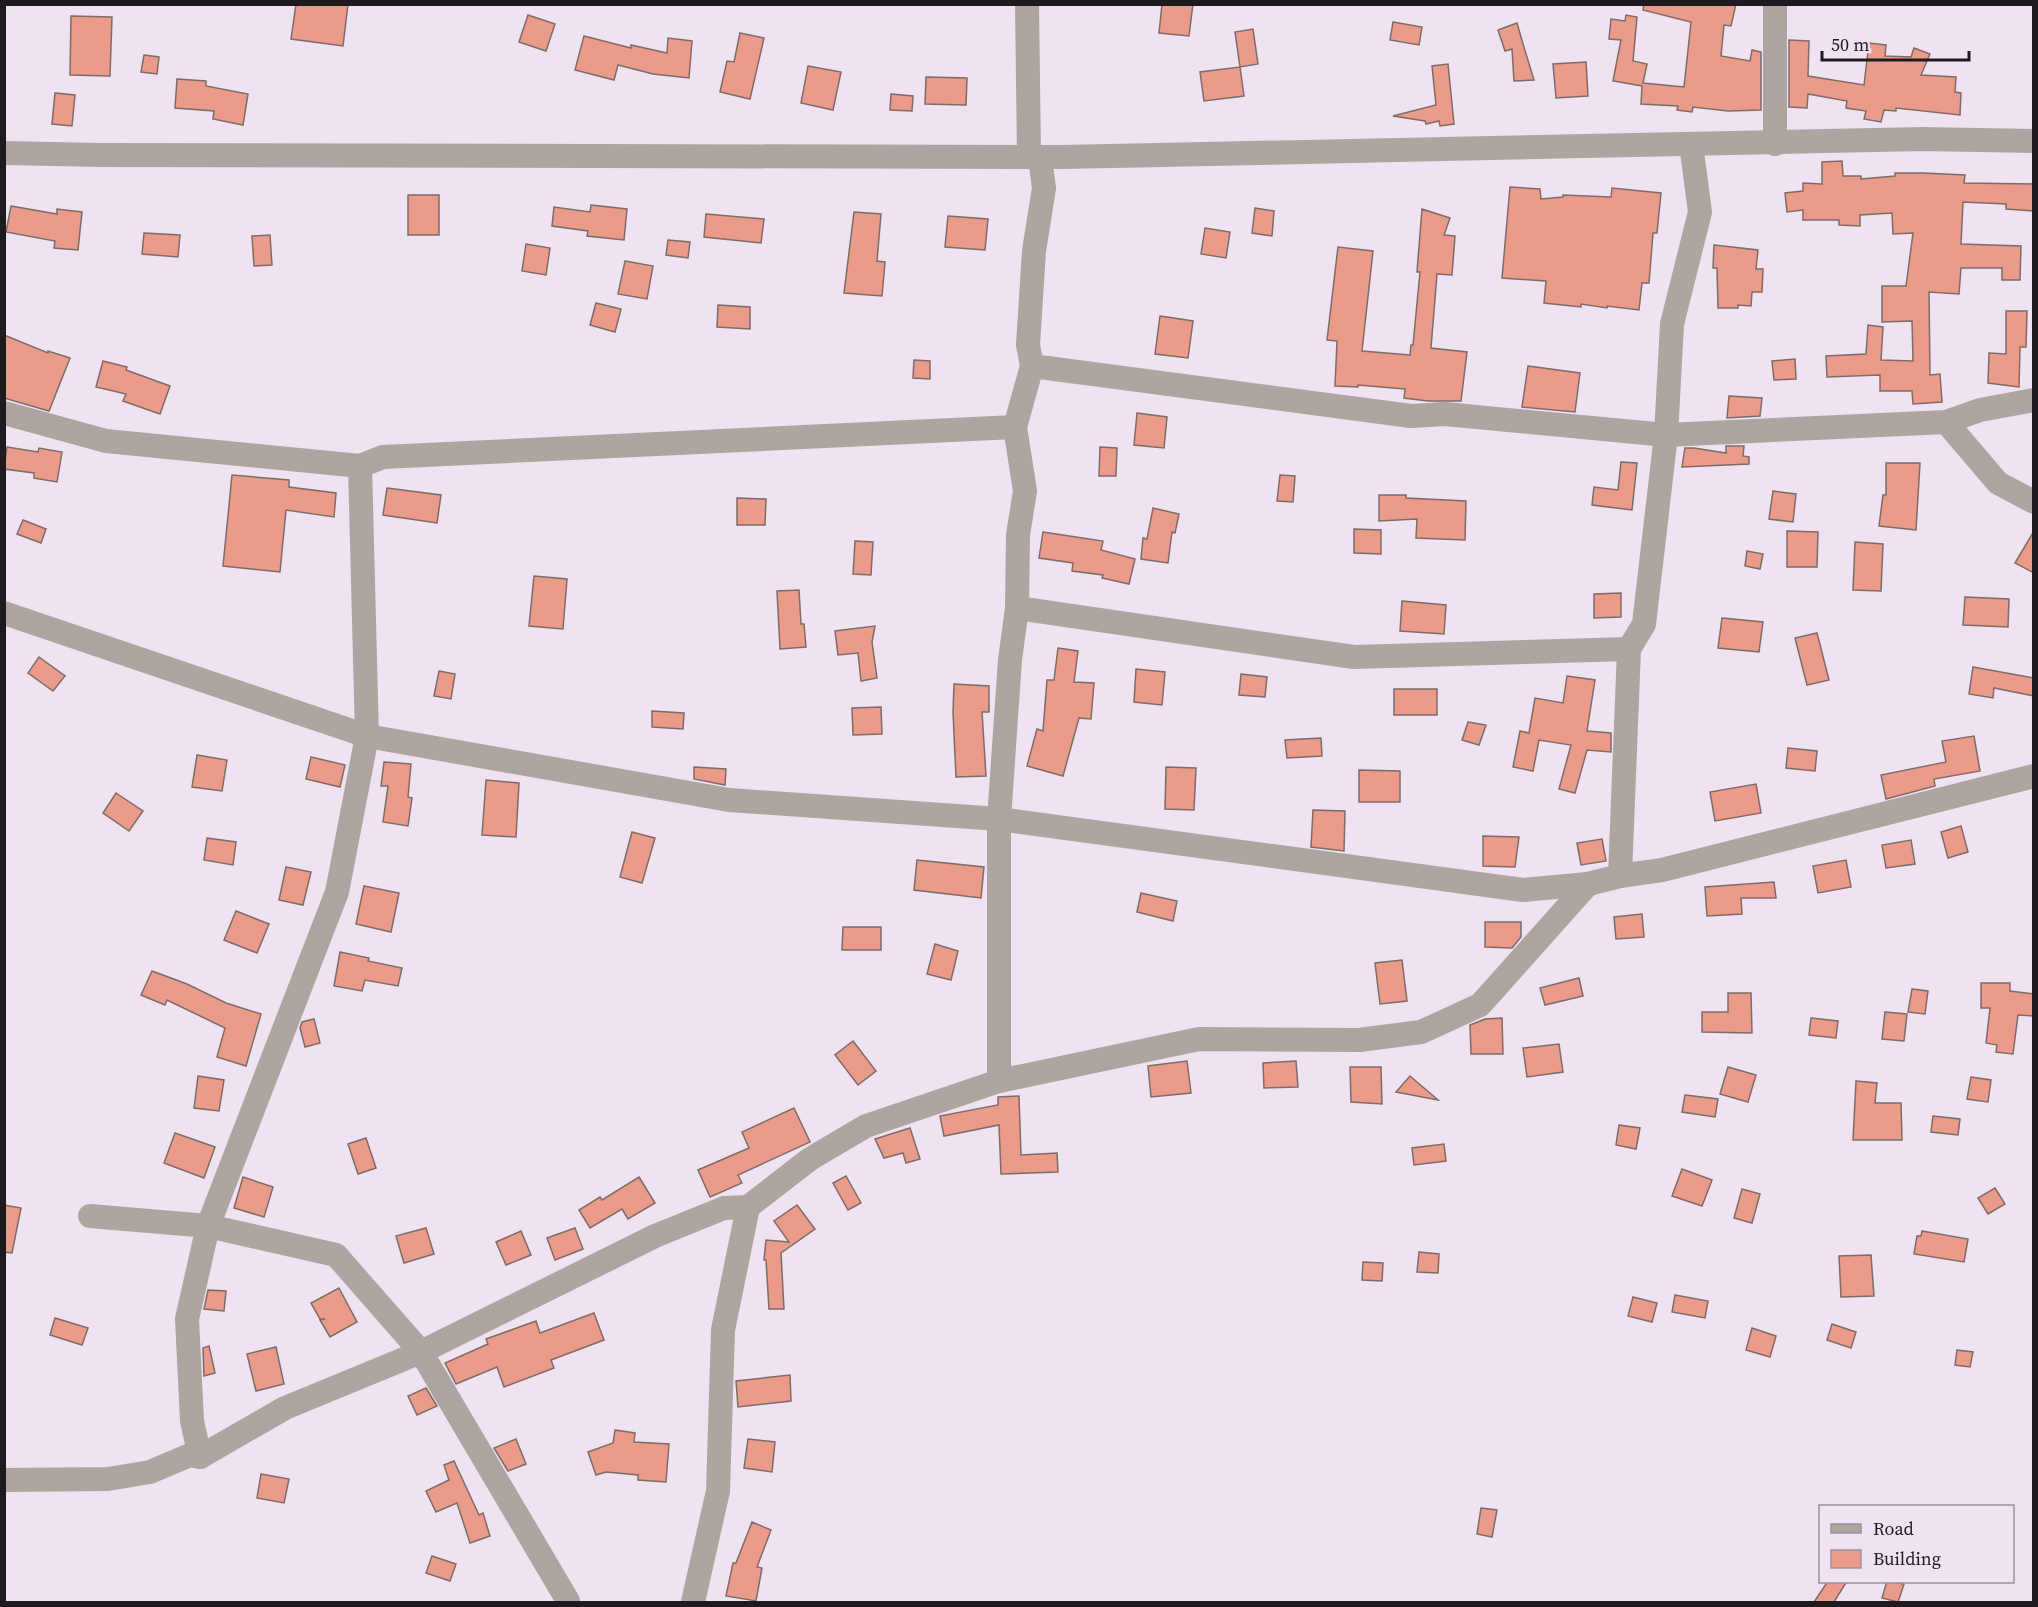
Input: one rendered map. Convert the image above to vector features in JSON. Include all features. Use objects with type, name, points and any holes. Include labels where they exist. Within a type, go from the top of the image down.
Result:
[{"type":"street","points":[[1027,4],[1029,157]]},
{"type":"street","points":[[1775,4],[1775,144]]},
{"type":"street","points":[[4,153],[125,156],[1029,157],[1775,144],[1923,139],[2034,141]]},
{"type":"street","points":[[1620,876],[1629,649],[1644,624],[1666,435],[1672,324],[1700,212],[1691,144]]},
{"type":"street","points":[[999,1081],[999,819],[1010,660],[1017,608],[1018,535],[1025,491],[1016,426],[1032,366],[1028,345],[1034,251],[1044,188],[1040,158],[1029,157]]},
{"type":"street","points":[[1032,366],[1411,416],[1444,414],[1666,435],[1946,422],[1980,410],[2034,400]]},
{"type":"street","points":[[4,413],[106,441],[360,466],[383,457],[1016,426]]},
{"type":"street","points":[[1946,422],[1998,483],[2034,502]]},
{"type":"street","points":[[200,1457],[192,1421],[187,1319],[208,1226],[337,892],[367,736],[360,466]]},
{"type":"street","points":[[1017,608],[1354,657],[1629,649]]},
{"type":"street","points":[[4,613],[367,736],[729,800],[999,819],[1523,890],[1588,884],[1620,876],[1662,870],[2034,776]]},
{"type":"street","points":[[4,1480],[108,1479],[150,1472],[190,1455],[200,1457],[285,1408],[420,1352],[655,1236],[724,1208],[748,1207],[810,1159],[866,1126],[999,1081],[1199,1039],[1359,1040],[1421,1032],[1480,1005],[1588,884]]},
{"type":"street","points":[[693,1602],[718,1491],[723,1330],[748,1207]]},
{"type":"street","points":[[90,1216],[208,1226],[336,1255],[420,1352],[568,1601]]},
{"type":"building","points":[[296,4],[348,4],[343,46],[291,39]]},
{"type":"building","points":[[1162,4],[1193,4],[1189,36],[1159,33]]},
{"type":"building","points":[[1644,4],[1736,4],[1731,26],[1724,25],[1721,56],[1750,61],[1752,50],[1761,52],[1761,110],[1728,111],[1693,107],[1692,112],[1677,110],[1678,106],[1641,104],[1642,86],[1613,81],[1621,40],[1609,39],[1611,19],[1625,21],[1626,15],[1637,17],[1633,61],[1647,64],[1643,83],[1684,87],[1691,22],[1643,10]]},
{"type":"building","points":[[528,15],[555,24],[546,51],[519,42]]},
{"type":"building","points":[[71,16],[112,17],[110,76],[70,75]]},
{"type":"building","points":[[1393,22],[1422,27],[1419,45],[1390,40]]},
{"type":"building","points":[[1517,23],[1534,80],[1514,81],[1512,49],[1505,51],[1498,30]]},
{"type":"building","points":[[1253,29],[1258,64],[1240,67],[1235,32]]},
{"type":"building","points":[[740,33],[764,38],[750,99],[720,92],[727,61],[734,62]]},
{"type":"building","points":[[584,36],[631,48],[631,45],[667,53],[668,38],[692,41],[689,78],[653,74],[618,65],[614,80],[575,70]]},
{"type":"building","points":[[1789,40],[1809,41],[1808,76],[1864,85],[1869,43],[1886,45],[1885,56],[1911,57],[1914,48],[1930,54],[1921,75],[1956,77],[1955,92],[1961,93],[1960,115],[1896,108],[1896,111],[1884,110],[1881,122],[1864,119],[1866,111],[1846,108],[1847,101],[1808,94],[1807,108],[1789,107]]},
{"type":"building","points":[[144,55],[159,57],[157,74],[141,72]]},
{"type":"building","points":[[1586,62],[1588,96],[1556,98],[1553,64]]},
{"type":"building","points":[[1448,64],[1454,124],[1440,126],[1439,121],[1426,124],[1425,121],[1393,116],[1436,105],[1432,66]]},
{"type":"building","points":[[808,66],[841,72],[833,110],[801,103]]},
{"type":"building","points":[[1240,67],[1244,96],[1204,101],[1200,72]]},
{"type":"building","points":[[926,77],[967,78],[966,105],[925,104]]},
{"type":"building","points":[[177,79],[206,81],[206,86],[248,94],[243,125],[213,119],[214,111],[175,108]]},
{"type":"building","points":[[55,93],[75,95],[72,126],[52,124]]},
{"type":"building","points":[[891,94],[913,96],[912,111],[890,110]]},
{"type":"building","points":[[1842,161],[1843,176],[1861,176],[1861,179],[1895,176],[1895,173],[1923,173],[1965,175],[1964,183],[2034,184],[2034,211],[2006,209],[2006,204],[1963,202],[1961,244],[2021,246],[2020,280],[2002,280],[2002,268],[1961,268],[1959,294],[1929,292],[1930,375],[1940,374],[1942,402],[1913,404],[1912,391],[1880,391],[1880,375],[1827,377],[1826,356],[1866,354],[1868,325],[1883,327],[1881,360],[1913,361],[1912,321],[1882,322],[1882,286],[1906,286],[1913,233],[1893,234],[1892,213],[1860,215],[1860,226],[1839,225],[1839,220],[1803,220],[1803,210],[1787,212],[1785,193],[1803,191],[1803,183],[1822,184],[1822,162]]},
{"type":"building","points":[[1510,187],[1540,189],[1541,199],[1563,197],[1563,195],[1611,197],[1612,188],[1661,193],[1657,233],[1653,233],[1649,283],[1642,283],[1639,310],[1544,303],[1546,281],[1502,278]]},
{"type":"building","points":[[408,195],[439,195],[439,235],[408,235]]},
{"type":"building","points":[[591,205],[627,209],[624,240],[587,236],[588,231],[552,226],[554,207],[590,212]]},
{"type":"building","points":[[11,206],[57,214],[57,209],[82,212],[78,250],[54,248],[55,241],[6,232]]},
{"type":"building","points":[[1255,208],[1274,211],[1272,236],[1252,233]]},
{"type":"building","points":[[1422,209],[1450,218],[1444,235],[1455,236],[1452,275],[1437,274],[1431,348],[1467,352],[1461,401],[1404,398],[1405,389],[1358,385],[1358,387],[1335,386],[1337,341],[1327,340],[1338,247],[1373,251],[1362,351],[1410,355],[1420,272],[1417,272]]},
{"type":"building","points":[[854,212],[881,214],[877,261],[885,262],[882,296],[844,293]]},
{"type":"building","points":[[706,214],[764,219],[761,243],[704,237]]},
{"type":"building","points":[[948,216],[988,219],[985,250],[945,247]]},
{"type":"building","points":[[1205,228],[1230,232],[1226,258],[1201,254]]},
{"type":"building","points":[[144,233],[180,235],[178,257],[142,254]]},
{"type":"building","points":[[270,235],[272,265],[254,266],[252,236]]},
{"type":"building","points":[[668,240],[690,242],[688,258],[666,255]]},
{"type":"building","points":[[526,244],[550,248],[546,275],[522,271]]},
{"type":"building","points":[[1714,245],[1758,250],[1756,269],[1763,269],[1762,292],[1752,292],[1751,306],[1718,308],[1717,268],[1713,268]]},
{"type":"building","points":[[625,261],[653,266],[647,299],[618,294]]},
{"type":"building","points":[[596,303],[621,309],[615,332],[590,325]]},
{"type":"building","points":[[718,305],[750,307],[750,329],[717,327]]},
{"type":"building","points":[[2006,311],[2027,311],[2026,347],[2020,347],[2019,387],[1988,383],[1989,353],[2006,354]]},
{"type":"building","points":[[1160,316],[1193,321],[1188,358],[1155,354]]},
{"type":"building","points":[[4,335],[48,353],[48,351],[70,358],[49,411],[4,398]]},
{"type":"building","points":[[1795,359],[1796,379],[1774,380],[1772,361]]},
{"type":"building","points":[[914,360],[930,361],[930,379],[913,378]]},
{"type":"building","points":[[103,361],[127,367],[126,370],[170,386],[160,414],[123,401],[126,394],[96,387]]},
{"type":"building","points":[[1528,366],[1580,373],[1575,412],[1522,407]]},
{"type":"building","points":[[1729,396],[1762,398],[1760,416],[1727,418]]},
{"type":"building","points":[[1137,413],[1167,417],[1164,448],[1134,445]]},
{"type":"building","points":[[1726,446],[1744,446],[1743,456],[1749,457],[1749,464],[1682,467],[1685,448],[1726,453]]},
{"type":"building","points":[[7,447],[38,452],[39,448],[62,452],[57,482],[34,478],[34,473],[4,469]]},
{"type":"building","points":[[1100,447],[1117,448],[1116,476],[1099,476]]},
{"type":"building","points":[[1621,462],[1637,463],[1632,510],[1592,505],[1594,487],[1618,490]]},
{"type":"building","points":[[1886,463],[1920,463],[1916,530],[1879,526],[1883,495],[1886,495]]},
{"type":"building","points":[[232,475],[289,480],[289,487],[336,493],[334,517],[286,510],[280,572],[223,566]]},
{"type":"building","points":[[1280,475],[1295,476],[1293,502],[1277,501]]},
{"type":"building","points":[[387,488],[441,495],[437,523],[383,515]]},
{"type":"building","points":[[1773,491],[1796,494],[1793,522],[1769,519]]},
{"type":"building","points":[[1379,495],[1406,495],[1406,498],[1466,501],[1465,540],[1416,538],[1417,519],[1379,521]]},
{"type":"building","points":[[737,498],[766,499],[765,525],[737,525]]},
{"type":"building","points":[[1153,508],[1179,514],[1175,533],[1172,532],[1168,563],[1141,559],[1143,538],[1147,539]]},
{"type":"building","points":[[23,520],[46,529],[41,543],[17,534]]},
{"type":"building","points":[[1354,529],[1381,530],[1381,554],[1354,553]]},
{"type":"building","points":[[1787,531],[1818,532],[1817,567],[1787,567]]},
{"type":"building","points":[[2034,531],[2034,573],[2015,563]]},
{"type":"building","points":[[1043,532],[1103,541],[1101,550],[1135,559],[1129,584],[1102,578],[1103,575],[1072,571],[1073,563],[1039,558]]},
{"type":"building","points":[[855,541],[873,542],[871,575],[853,574]]},
{"type":"building","points":[[1855,542],[1883,544],[1881,591],[1853,590]]},
{"type":"building","points":[[1747,551],[1763,554],[1760,569],[1745,566]]},
{"type":"building","points":[[534,576],[567,579],[563,629],[529,626]]},
{"type":"building","points":[[799,590],[801,624],[804,624],[806,647],[780,649],[777,591]]},
{"type":"building","points":[[1621,593],[1621,617],[1594,618],[1594,594]]},
{"type":"building","points":[[1965,597],[2009,599],[2008,627],[1963,625]]},
{"type":"building","points":[[1402,601],[1446,605],[1444,634],[1400,631]]},
{"type":"building","points":[[1722,618],[1763,622],[1759,652],[1718,648]]},
{"type":"building","points":[[875,626],[872,642],[877,678],[861,681],[858,653],[838,655],[835,631]]},
{"type":"building","points":[[1817,633],[1829,680],[1807,685],[1795,638]]},
{"type":"building","points":[[1058,648],[1078,651],[1074,682],[1094,683],[1091,719],[1079,718],[1063,776],[1027,766],[1037,729],[1043,731],[1047,680],[1054,680]]},
{"type":"building","points":[[39,657],[65,676],[53,691],[28,673]]},
{"type":"building","points":[[1973,667],[2034,678],[2034,696],[1994,688],[1993,698],[1969,694]]},
{"type":"building","points":[[1136,669],[1165,672],[1162,705],[1134,702]]},
{"type":"building","points":[[439,671],[455,674],[451,699],[434,696]]},
{"type":"building","points":[[1241,674],[1267,677],[1265,697],[1239,695]]},
{"type":"building","points":[[1567,676],[1595,680],[1587,731],[1611,733],[1611,752],[1587,750],[1575,793],[1559,789],[1571,745],[1539,740],[1533,771],[1513,767],[1520,731],[1529,733],[1535,698],[1563,703]]},
{"type":"building","points":[[954,684],[989,686],[989,712],[982,712],[986,776],[956,777]]},
{"type":"building","points":[[1394,689],[1437,689],[1437,715],[1394,715]]},
{"type":"building","points":[[881,707],[882,734],[853,735],[852,708]]},
{"type":"building","points":[[652,711],[684,713],[683,729],[652,727]]},
{"type":"building","points":[[1468,722],[1486,725],[1479,745],[1462,740]]},
{"type":"building","points":[[1974,736],[1980,771],[1934,779],[1935,786],[1886,799],[1881,775],[1946,762],[1942,741]]},
{"type":"building","points":[[1321,738],[1322,756],[1287,758],[1285,740]]},
{"type":"building","points":[[1788,748],[1817,751],[1815,771],[1786,768]]},
{"type":"building","points":[[197,755],[227,760],[222,791],[192,787]]},
{"type":"building","points":[[311,757],[345,765],[340,787],[306,779]]},
{"type":"building","points":[[384,762],[411,764],[408,797],[412,798],[408,826],[383,822],[388,786],[381,786]]},
{"type":"building","points":[[694,767],[726,769],[725,785],[694,779]]},
{"type":"building","points":[[1166,767],[1196,768],[1194,810],[1165,809]]},
{"type":"building","points":[[1359,770],[1400,771],[1400,802],[1359,802]]},
{"type":"building","points":[[486,780],[519,783],[516,837],[482,835]]},
{"type":"building","points":[[1756,784],[1761,813],[1715,821],[1710,792]]},
{"type":"building","points":[[116,793],[143,811],[129,831],[103,813]]},
{"type":"building","points":[[1313,810],[1345,811],[1344,851],[1311,847]]},
{"type":"building","points":[[1961,826],[1968,852],[1948,858],[1941,832]]},
{"type":"building","points":[[632,832],[655,838],[642,883],[620,877]]},
{"type":"building","points":[[1483,836],[1519,837],[1515,867],[1483,866]]},
{"type":"building","points":[[207,838],[236,842],[233,865],[204,860]]},
{"type":"building","points":[[1602,839],[1606,861],[1581,865],[1577,843]]},
{"type":"building","points":[[1911,840],[1915,864],[1886,868],[1882,845]]},
{"type":"building","points":[[917,860],[984,867],[981,898],[914,890]]},
{"type":"building","points":[[1846,860],[1851,887],[1818,893],[1813,866]]},
{"type":"building","points":[[286,867],[311,872],[303,905],[279,900]]},
{"type":"building","points":[[1774,882],[1776,898],[1741,898],[1742,914],[1707,916],[1705,887]]},
{"type":"building","points":[[364,886],[399,893],[391,932],[356,924]]},
{"type":"building","points":[[1141,893],[1177,901],[1173,921],[1137,912]]},
{"type":"building","points":[[236,911],[269,924],[257,953],[224,940]]},
{"type":"building","points":[[1642,914],[1644,937],[1616,939],[1614,917]]},
{"type":"building","points":[[1485,922],[1521,922],[1521,937],[1512,948],[1485,947]]},
{"type":"building","points":[[843,927],[881,927],[881,950],[842,950]]},
{"type":"building","points":[[935,944],[958,951],[951,980],[927,974]]},
{"type":"building","points":[[340,952],[402,968],[398,986],[365,980],[362,991],[334,986]]},
{"type":"building","points":[[1402,960],[1407,1001],[1380,1004],[1375,963]]},
{"type":"building","points":[[152,971],[187,984],[226,1003],[261,1014],[246,1066],[217,1057],[225,1028],[167,1000],[165,1005],[141,995]]},
{"type":"building","points":[[1579,978],[1583,996],[1545,1005],[1540,988]]},
{"type":"building","points":[[1981,983],[2010,983],[2010,991],[2034,994],[2034,1016],[2018,1015],[2013,1054],[1996,1052],[1997,1045],[1986,1043],[1990,1008],[1981,1008]]},
{"type":"building","points":[[1912,989],[1928,991],[1925,1014],[1908,1012]]},
{"type":"building","points":[[1728,993],[1751,993],[1752,1033],[1702,1032],[1702,1012],[1728,1012]]},
{"type":"building","points":[[1885,1012],[1907,1014],[1904,1041],[1882,1039]]},
{"type":"building","points":[[1502,1018],[1503,1054],[1471,1054],[1470,1025],[1485,1019]]},
{"type":"building","points":[[1811,1018],[1838,1021],[1836,1038],[1809,1035]]},
{"type":"building","points":[[314,1019],[320,1043],[305,1047],[300,1028],[302,1022]]},
{"type":"building","points":[[853,1041],[876,1071],[858,1085],[835,1055]]},
{"type":"building","points":[[1559,1044],[1563,1072],[1527,1077],[1523,1048]]},
{"type":"building","points":[[1187,1061],[1191,1093],[1151,1097],[1148,1066]]},
{"type":"building","points":[[1296,1061],[1298,1087],[1264,1088],[1263,1063]]},
{"type":"building","points":[[1350,1067],[1381,1067],[1382,1104],[1351,1102]]},
{"type":"building","points":[[1728,1067],[1756,1075],[1748,1102],[1720,1094]]},
{"type":"building","points":[[198,1076],[224,1080],[219,1111],[194,1108]]},
{"type":"building","points":[[1410,1076],[1438,1100],[1396,1092]]},
{"type":"building","points":[[1971,1077],[1991,1080],[1988,1102],[1967,1099]]},
{"type":"building","points":[[1856,1081],[1877,1083],[1875,1103],[1901,1103],[1902,1140],[1853,1140]]},
{"type":"building","points":[[1685,1095],[1718,1099],[1715,1117],[1682,1112]]},
{"type":"building","points":[[1019,1096],[1021,1155],[1057,1153],[1058,1172],[1001,1174],[999,1125],[944,1136],[940,1116],[998,1105],[998,1097]]},
{"type":"building","points":[[794,1108],[810,1142],[738,1175],[742,1183],[710,1197],[698,1170],[749,1148],[742,1132]]},
{"type":"building","points":[[1933,1116],[1960,1119],[1958,1135],[1931,1132]]},
{"type":"building","points":[[1619,1125],[1640,1128],[1636,1149],[1616,1145]]},
{"type":"building","points":[[910,1128],[920,1159],[906,1163],[903,1153],[884,1158],[875,1139]]},
{"type":"building","points":[[175,1133],[215,1147],[204,1178],[164,1163]]},
{"type":"building","points":[[366,1138],[376,1168],[358,1174],[348,1144]]},
{"type":"building","points":[[1444,1144],[1446,1161],[1414,1165],[1412,1148]]},
{"type":"building","points":[[1682,1169],[1712,1180],[1702,1206],[1672,1196]]},
{"type":"building","points":[[846,1176],[861,1203],[848,1210],[833,1183]]},
{"type":"building","points":[[243,1177],[273,1187],[264,1217],[234,1208]]},
{"type":"building","points":[[639,1177],[655,1203],[628,1219],[622,1209],[590,1228],[579,1210],[600,1197],[602,1200]]},
{"type":"building","points":[[1995,1188],[2005,1204],[1988,1214],[1978,1198]]},
{"type":"building","points":[[1742,1189],[1760,1194],[1752,1223],[1734,1218]]},
{"type":"building","points":[[4,1205],[21,1208],[12,1253],[4,1252]]},
{"type":"building","points":[[797,1205],[815,1229],[781,1253],[784,1309],[769,1309],[766,1260],[764,1260],[766,1240],[789,1242],[774,1221]]},
{"type":"building","points":[[426,1228],[434,1254],[404,1263],[396,1236]]},
{"type":"building","points":[[575,1228],[583,1249],[555,1260],[547,1238]]},
{"type":"building","points":[[521,1231],[531,1255],[506,1265],[496,1242]]},
{"type":"building","points":[[1922,1231],[1968,1239],[1964,1262],[1914,1254],[1917,1236],[1921,1236]]},
{"type":"building","points":[[1419,1252],[1439,1254],[1438,1273],[1417,1272]]},
{"type":"building","points":[[1871,1255],[1874,1296],[1841,1297],[1839,1256]]},
{"type":"building","points":[[1363,1262],[1383,1263],[1382,1281],[1362,1280]]},
{"type":"building","points":[[339,1288],[357,1322],[330,1337],[320,1320],[325,1319],[320,1319],[311,1303]]},
{"type":"building","points":[[208,1290],[226,1291],[224,1311],[204,1309]]},
{"type":"building","points":[[1675,1295],[1708,1301],[1705,1318],[1672,1312]]},
{"type":"building","points":[[1633,1297],[1657,1303],[1652,1322],[1628,1316]]},
{"type":"building","points":[[594,1313],[604,1340],[551,1360],[554,1368],[504,1387],[497,1367],[456,1384],[445,1363],[488,1344],[486,1339],[536,1321],[540,1333]]},
{"type":"building","points":[[55,1318],[88,1328],[82,1345],[50,1335]]},
{"type":"building","points":[[1832,1324],[1856,1332],[1851,1348],[1827,1340]]},
{"type":"building","points":[[1752,1328],[1776,1336],[1770,1357],[1746,1350]]},
{"type":"building","points":[[209,1346],[215,1373],[204,1376],[203,1348]]},
{"type":"building","points":[[276,1347],[284,1384],[256,1391],[247,1354]]},
{"type":"building","points":[[1957,1350],[1973,1352],[1970,1367],[1955,1365]]},
{"type":"building","points":[[790,1375],[791,1401],[738,1407],[736,1381]]},
{"type":"building","points":[[426,1388],[437,1406],[417,1415],[408,1396]]},
{"type":"building","points":[[615,1430],[635,1433],[634,1442],[669,1444],[666,1482],[638,1480],[638,1475],[606,1472],[596,1475],[588,1452],[613,1443]]},
{"type":"building","points":[[516,1439],[526,1464],[508,1471],[494,1448]]},
{"type":"building","points":[[748,1439],[775,1442],[772,1472],[744,1468]]},
{"type":"building","points":[[454,1461],[479,1515],[483,1513],[490,1536],[470,1543],[457,1503],[436,1512],[426,1491],[449,1480],[444,1465]]},
{"type":"building","points":[[261,1474],[289,1479],[284,1503],[257,1498]]},
{"type":"building","points":[[1481,1508],[1497,1510],[1492,1537],[1477,1534]]},
{"type":"building","points":[[752,1522],[771,1530],[757,1567],[762,1568],[756,1601],[726,1596],[733,1563],[736,1563]]},
{"type":"building","points":[[432,1556],[456,1564],[450,1581],[426,1573]]},
{"type":"building","points":[[1827,1583],[1846,1583],[1834,1602],[1814,1602]]},
{"type":"building","points":[[1886,1583],[1904,1584],[1898,1602],[1882,1598]]}]
